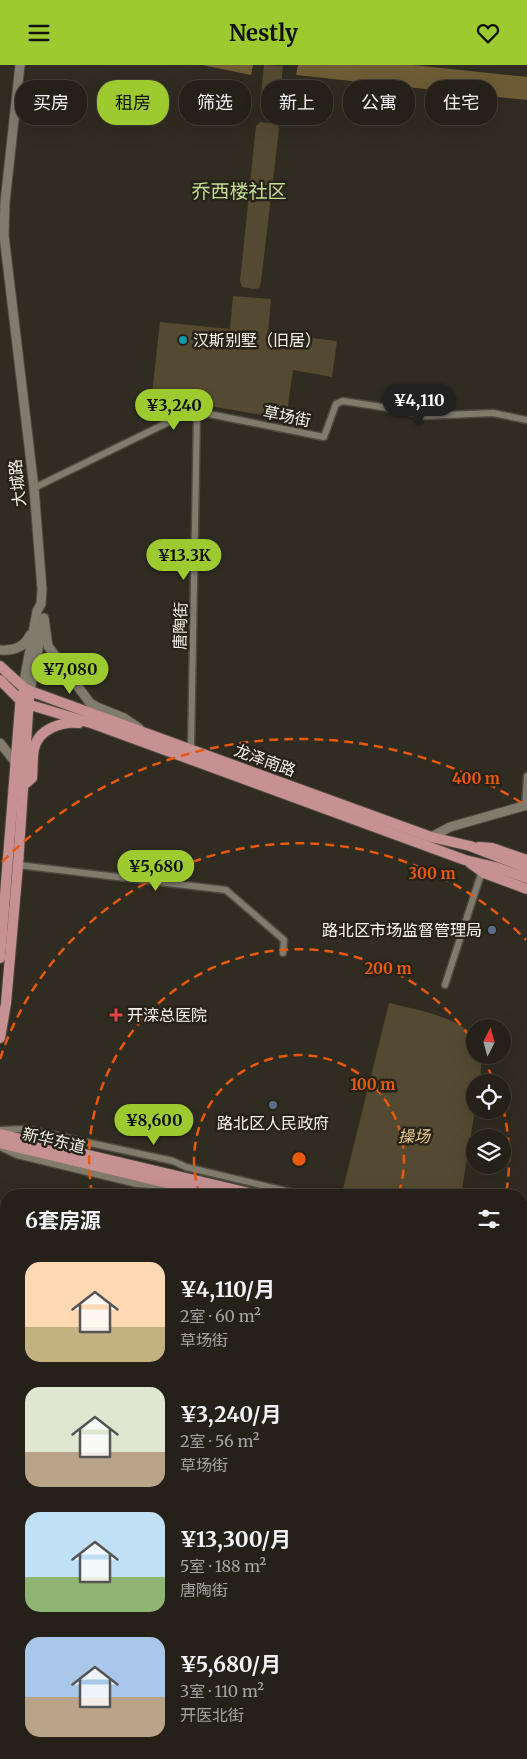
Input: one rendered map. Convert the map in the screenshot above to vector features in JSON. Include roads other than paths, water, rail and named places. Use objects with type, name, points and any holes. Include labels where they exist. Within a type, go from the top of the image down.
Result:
[{"type":"main road","name":"龙泽南路","points":[[0,665],[26,689],[431,837],[470,846],[527,868]]},
{"type":"main road","name":"龙泽南路","points":[[0,680],[24,702],[94,724],[465,859],[527,878]]},
{"type":"main road","points":[[0,958],[3,900],[16,763],[26,689]]},
{"type":"main road","points":[[0,1039],[6,1003],[24,785],[24,702]]},
{"type":"main road","points":[[24,785],[32,778],[34,747],[46,732],[61,723],[94,724]]},
{"type":"main road","points":[[470,846],[492,848],[527,860]]},
{"type":"main road","points":[[465,859],[482,871],[527,889]]},
{"type":"main road","name":"新华东道","points":[[0,1132],[233,1189]]},
{"type":"main road","name":"新华东道","points":[[0,1143],[192,1189]]},
{"type":"street","name":"大城路","points":[[20,65],[5,202],[4,235],[34,488],[42,589],[26,689]]},
{"type":"street","name":"草场街","points":[[34,488],[181,416],[197,413],[324,437],[336,404],[343,401],[401,410],[424,416],[493,413],[527,420]]},
{"type":"street","name":"唐陶街","points":[[191,749],[197,413]]},
{"type":"street","points":[[39,608],[44,618],[48,645],[90,703],[124,718],[146,733]]},
{"type":"street","points":[[0,650],[16,649],[24,645],[29,638],[34,618],[39,608]]},
{"type":"street","points":[[26,689],[44,618]]},
{"type":"street","points":[[0,743],[16,763]]},
{"type":"street","points":[[431,837],[450,827],[526,806],[527,776]]},
{"type":"street","points":[[18,865],[226,890],[284,940],[283,953]]},
{"type":"street","points":[[446,985],[482,871]]},
{"type":"street","points":[[0,1132],[26,1129],[173,1161],[186,1167],[278,1189]]},
{"type":"street","points":[[0,1147],[18,1155],[137,1184],[167,1189]]},
{"type":"place","name":"汉斯别墅（旧居）","points":[[183,340]]},
{"type":"place","name":"路北区市场监督管理局","points":[[492,930]]},
{"type":"place","name":"开滦总医院","points":[[116,1015]]},
{"type":"place","name":"路北区人民政府","points":[[273,1105]]},
{"type":"district","name":"乔西楼社区","points":[[239,191]]},
{"type":"park label","name":"操场","points":[[414,1136]]}]
